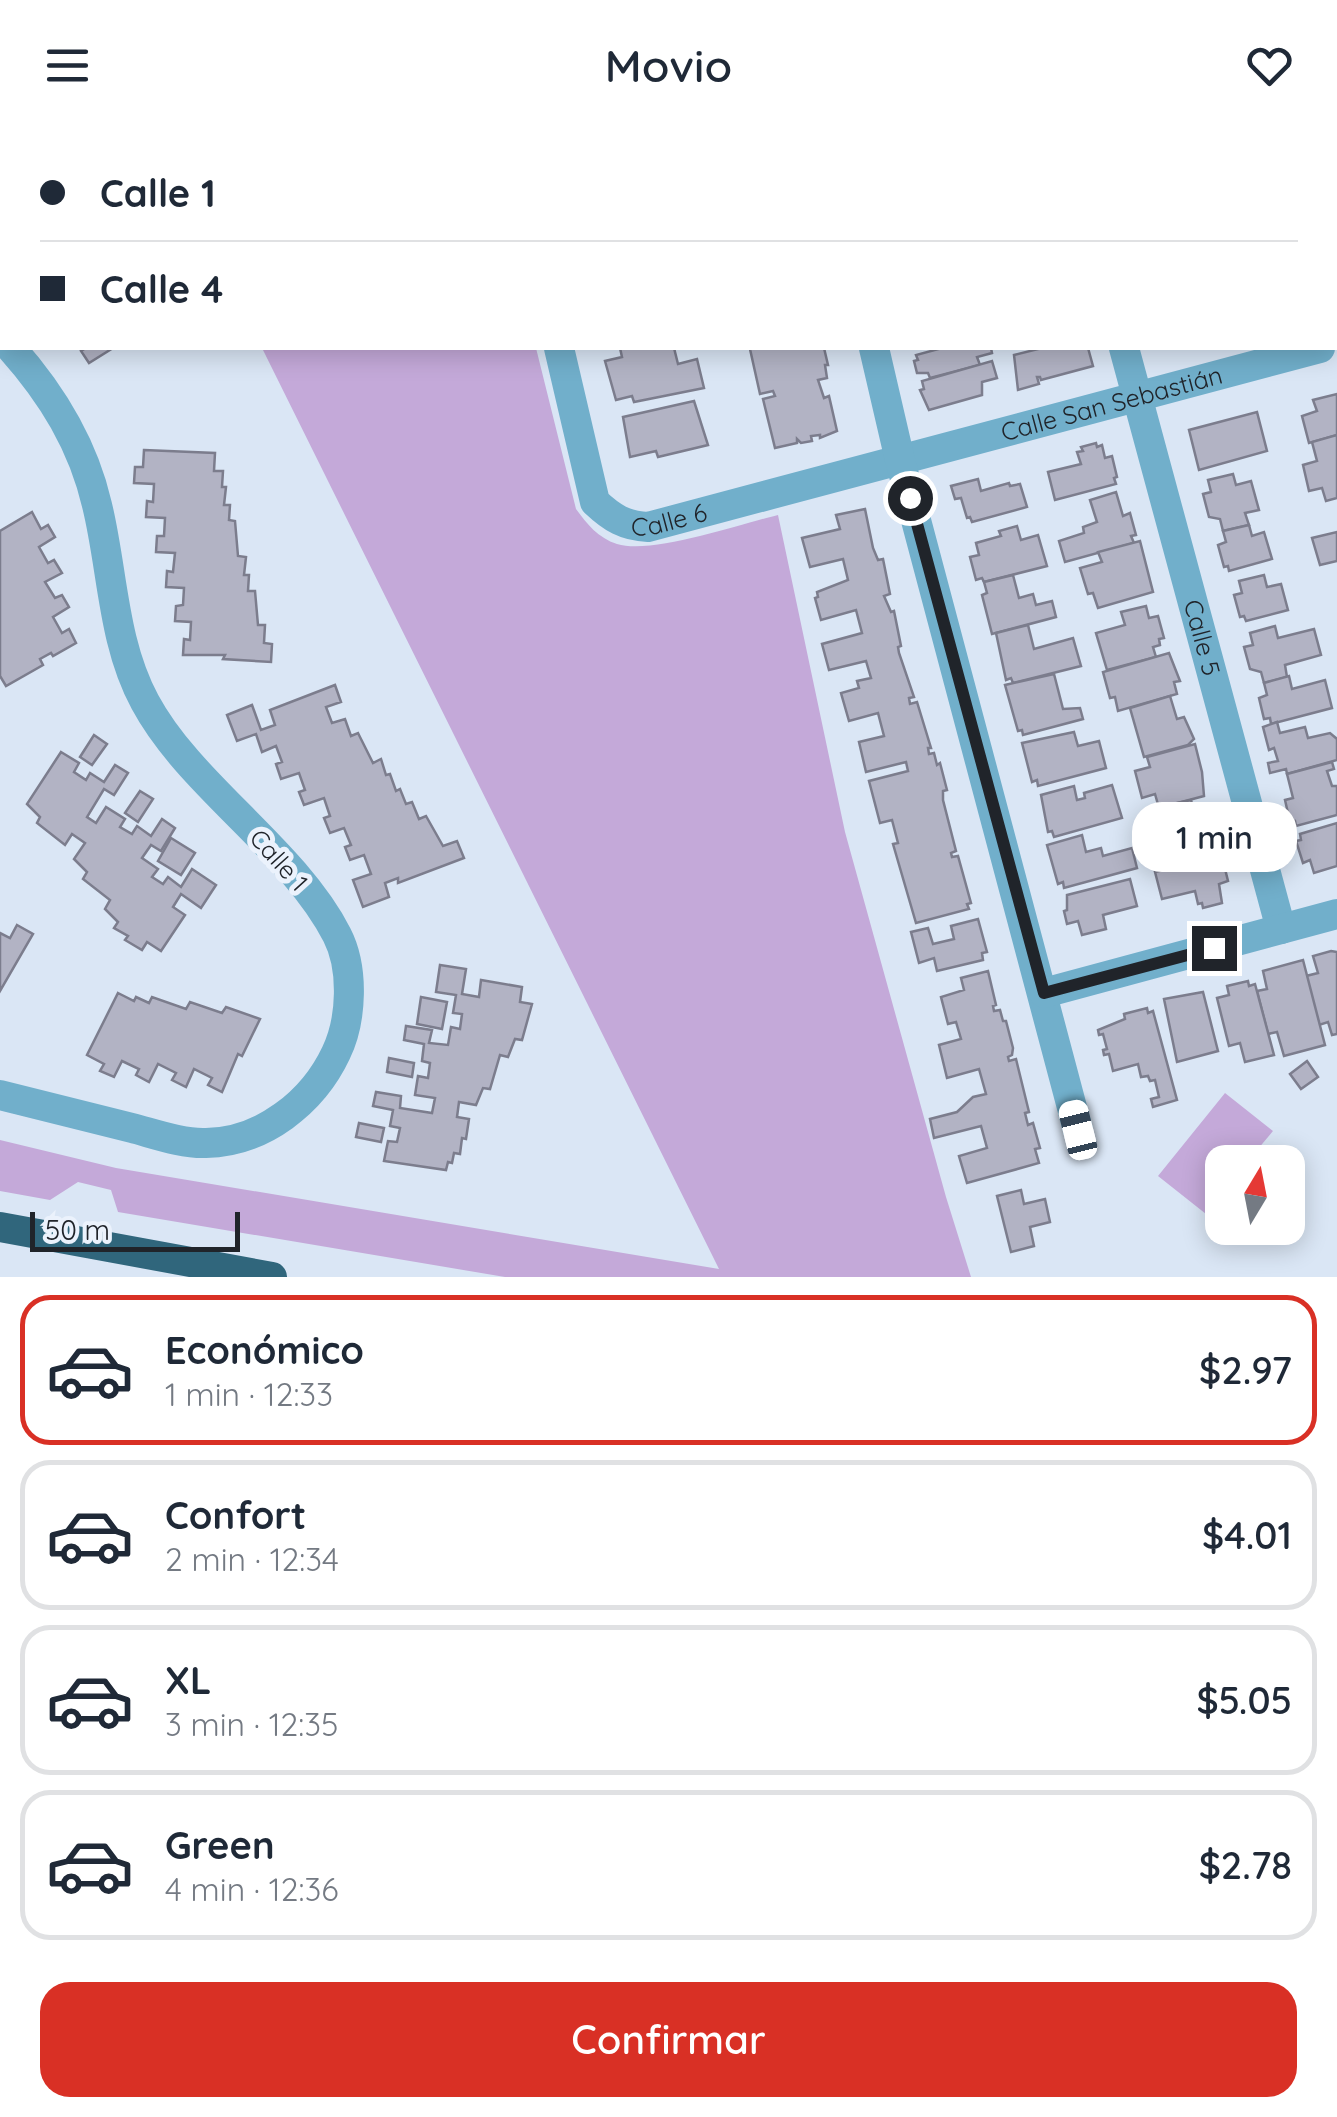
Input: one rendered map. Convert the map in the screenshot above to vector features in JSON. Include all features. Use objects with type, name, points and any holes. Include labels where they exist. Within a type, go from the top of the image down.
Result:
[{"type":"highway","points":[[0,1227],[272,1277]]},
{"type":"street","name":"Calle 1","points":[[0,1095],[206,1143],[244,1136],[302,1103],[324,1077],[339,1047],[348,1003],[347,972],[338,938],[315,900],[178,748],[147,707],[131,675],[120,632],[98,507],[86,464],[60,410],[13,350]]},
{"type":"street","name":"Calle 6","points":[[559,350],[595,502],[609,516],[630,526],[648,527],[900,460]]},
{"type":"street","points":[[874,350],[900,460],[1078,1130]]},
{"type":"street","name":"Calle 5","points":[[1125,350],[1282,929]]},
{"type":"street","name":"Calle San Sebastián","points":[[900,460],[1312,350]]},
{"type":"street","points":[[1044,993],[1337,914]]},
{"type":"shaded area","points":[[263,350],[536,350],[576,509],[604,538],[617,544],[652,545],[778,515],[845,832],[971,1277],[505,1277],[118,1212],[111,1190],[78,1182],[50,1200],[0,1191],[0,1140],[116,1168],[719,1269]]},
{"type":"shaded area","points":[[1225,1093],[1273,1131],[1261,1145],[1205,1145],[1205,1213],[1158,1176]]},
{"type":"building","points":[[83,350],[110,350],[89,363]]},
{"type":"building","points":[[620,350],[674,350],[678,364],[697,359],[704,388],[634,402],[632,396],[616,400],[605,361],[622,357]]},
{"type":"building","points":[[750,350],[824,350],[827,378],[818,380],[824,398],[829,396],[837,431],[820,438],[811,436],[812,441],[801,443],[797,439],[797,443],[775,448],[763,399],[775,396],[773,391],[760,394]]},
{"type":"building","points":[[935,350],[992,353],[977,357],[980,365],[930,378],[928,373],[917,373],[916,355]]},
{"type":"building","points":[[1034,350],[1089,350],[1093,366],[1041,380],[1037,377],[1039,384],[1018,390],[1014,355]]},
{"type":"building","points":[[992,361],[997,378],[982,382],[982,395],[929,410],[920,390],[924,389],[922,381]]},
{"type":"building","points":[[1337,394],[1337,435],[1309,443],[1302,416],[1317,411],[1313,400]]},
{"type":"building","points":[[694,401],[708,445],[658,457],[656,451],[630,457],[623,417]]},
{"type":"building","points":[[1257,412],[1267,451],[1199,470],[1189,430]]},
{"type":"building","points":[[1337,435],[1337,498],[1326,501],[1322,488],[1309,491],[1303,465],[1317,461],[1312,442]]},
{"type":"building","points":[[1096,443],[1097,447],[1102,445],[1105,458],[1112,456],[1116,484],[1055,500],[1048,472],[1081,464],[1077,452]]},
{"type":"building","points":[[144,450],[215,453],[214,471],[223,471],[224,505],[230,505],[229,520],[235,521],[238,556],[246,557],[244,575],[249,575],[248,591],[255,591],[258,625],[265,625],[264,643],[272,644],[271,662],[223,659],[225,655],[183,655],[184,639],[190,640],[191,622],[175,621],[176,606],[183,605],[184,588],[166,587],[167,571],[173,572],[175,553],[156,552],[157,536],[164,536],[165,518],[146,517],[147,501],[153,502],[154,484],[134,483],[135,467],[143,467]]},
{"type":"building","points":[[1233,474],[1236,485],[1251,481],[1259,510],[1245,513],[1249,525],[1223,531],[1220,519],[1209,517],[1203,494],[1211,492],[1208,480]]},
{"type":"building","points":[[978,479],[981,491],[1020,484],[1027,507],[972,522],[961,498],[955,499],[951,486]]},
{"type":"building","points":[[1116,492],[1123,516],[1130,513],[1136,535],[1131,536],[1134,543],[1065,562],[1059,541],[1084,533],[1083,527],[1097,522],[1090,500]]},
{"type":"building","points":[[865,509],[873,548],[878,560],[883,559],[890,594],[884,596],[891,612],[894,611],[899,653],[914,697],[909,698],[910,704],[917,702],[931,748],[929,754],[934,753],[937,765],[940,763],[947,790],[943,791],[943,800],[956,851],[951,853],[952,857],[958,856],[971,903],[967,904],[969,909],[916,923],[893,844],[898,843],[892,820],[880,823],[869,781],[908,771],[906,762],[866,772],[859,742],[884,736],[878,713],[849,721],[841,693],[859,688],[857,681],[871,678],[866,661],[829,670],[822,644],[862,633],[856,610],[821,620],[815,598],[817,592],[848,580],[843,559],[810,567],[802,538],[840,529],[836,515]]},
{"type":"building","points":[[32,512],[41,529],[48,525],[55,537],[39,547],[48,563],[54,560],[62,573],[45,582],[55,598],[62,595],[69,607],[53,617],[62,633],[69,629],[76,643],[40,659],[43,665],[6,686],[0,676],[0,531]]},
{"type":"building","points":[[1249,525],[1252,536],[1264,532],[1272,559],[1229,571],[1228,566],[1224,567],[1218,545],[1226,542],[1223,531]]},
{"type":"building","points":[[1017,526],[1021,540],[1038,535],[1047,566],[984,582],[982,578],[976,580],[970,557],[979,555],[976,543],[1001,536],[999,531]]},
{"type":"building","points":[[1337,532],[1337,561],[1320,565],[1312,538]]},
{"type":"building","points":[[1140,541],[1153,592],[1098,608],[1093,593],[1088,594],[1080,568],[1102,562],[1098,552]]},
{"type":"building","points":[[1013,575],[1019,598],[1033,594],[1036,605],[1052,601],[1056,617],[992,634],[982,595],[987,593],[984,582]]},
{"type":"building","points":[[1264,575],[1267,587],[1281,584],[1288,610],[1246,621],[1244,616],[1240,617],[1234,595],[1242,593],[1239,581]]},
{"type":"building","points":[[1146,606],[1149,618],[1158,616],[1164,638],[1153,647],[1156,657],[1107,670],[1096,633],[1125,625],[1121,612]]},
{"type":"building","points":[[1028,625],[1034,649],[1073,638],[1081,666],[1013,683],[1011,678],[1006,680],[996,633]]},
{"type":"building","points":[[1275,626],[1278,638],[1314,629],[1321,655],[1285,665],[1287,677],[1264,683],[1261,672],[1250,669],[1244,647],[1253,645],[1250,633]]},
{"type":"building","points":[[1169,653],[1180,681],[1174,682],[1177,694],[1118,711],[1103,672]]},
{"type":"building","points":[[1054,674],[1063,709],[1080,708],[1083,719],[1023,735],[1022,730],[1018,731],[1005,685]]},
{"type":"building","points":[[1289,676],[1292,689],[1325,680],[1332,708],[1271,724],[1270,718],[1264,719],[1259,698],[1267,695],[1264,683]]},
{"type":"building","points":[[335,685],[341,702],[326,707],[332,723],[345,719],[351,736],[358,733],[373,763],[381,759],[386,775],[390,774],[406,804],[412,802],[419,819],[426,816],[443,846],[457,841],[464,858],[398,883],[398,878],[385,883],[389,897],[363,907],[353,880],[371,874],[364,855],[350,860],[345,847],[351,845],[344,828],[330,833],[324,818],[330,816],[324,798],[304,805],[299,792],[305,790],[299,773],[281,779],[276,764],[282,762],[276,746],[262,752],[256,734],[237,741],[227,715],[252,705],[261,730],[275,725],[270,710]]},
{"type":"building","points":[[1170,696],[1177,719],[1184,717],[1194,739],[1188,745],[1144,757],[1130,708]]},
{"type":"building","points":[[1277,722],[1280,733],[1305,727],[1308,738],[1330,733],[1337,739],[1337,760],[1287,774],[1286,769],[1270,773],[1268,763],[1278,761],[1274,748],[1269,750],[1263,727]]},
{"type":"building","points":[[1074,732],[1078,746],[1099,741],[1106,768],[1038,786],[1037,780],[1032,782],[1022,743]]},
{"type":"building","points":[[94,735],[107,744],[92,765],[80,757]]},
{"type":"building","points":[[1195,744],[1204,796],[1159,808],[1155,794],[1142,798],[1135,771],[1150,767],[1147,757]]},
{"type":"building","points":[[61,752],[79,763],[74,772],[86,780],[90,773],[104,782],[115,765],[128,773],[114,795],[104,789],[87,817],[96,823],[106,807],[125,819],[120,827],[132,834],[137,826],[151,836],[162,819],[175,828],[161,851],[151,845],[142,858],[158,869],[152,877],[163,884],[168,877],[181,887],[192,869],[216,885],[201,908],[181,894],[173,907],[185,915],[161,951],[147,942],[142,950],[114,928],[118,922],[105,909],[110,900],[83,879],[87,872],[74,859],[85,843],[72,834],[65,845],[37,823],[40,817],[27,804]]},
{"type":"building","points":[[1332,762],[1334,769],[1327,771],[1332,786],[1337,786],[1337,815],[1296,826],[1295,821],[1290,822],[1285,800],[1293,798],[1287,774]]},
{"type":"building","points":[[1112,785],[1122,818],[1054,837],[1052,831],[1048,832],[1041,795],[1074,786],[1077,800],[1085,798],[1084,793]]},
{"type":"building","points":[[140,791],[153,799],[138,822],[125,813]]},
{"type":"building","points":[[1191,800],[1194,811],[1212,806],[1220,832],[1212,834],[1211,848],[1149,866],[1143,844],[1159,840],[1157,833],[1175,828],[1168,805]]},
{"type":"building","points":[[1337,823],[1337,866],[1314,873],[1310,860],[1303,863],[1296,841],[1301,840],[1300,834]]},
{"type":"building","points":[[1082,835],[1086,852],[1101,848],[1103,856],[1132,848],[1137,868],[1064,888],[1063,882],[1058,884],[1047,845]]},
{"type":"building","points":[[171,838],[195,853],[181,875],[158,861]]},
{"type":"building","points":[[1217,856],[1218,862],[1223,861],[1228,881],[1219,884],[1222,903],[1203,908],[1195,891],[1162,899],[1155,872]]},
{"type":"building","points":[[1130,879],[1137,906],[1103,915],[1106,929],[1082,935],[1078,921],[1067,924],[1067,895]]},
{"type":"building","points":[[978,919],[987,952],[982,953],[983,960],[937,971],[934,958],[919,963],[911,932],[928,928],[933,944],[954,939],[951,926]]},
{"type":"building","points":[[17,925],[33,934],[0,991],[0,933],[10,938]]},
{"type":"building","points":[[1337,952],[1337,1034],[1332,1035],[1328,1022],[1319,1025],[1306,976],[1318,973],[1313,956]]},
{"type":"building","points":[[1303,960],[1325,1045],[1284,1056],[1277,1032],[1268,1034],[1257,991],[1267,989],[1263,971]]},
{"type":"building","points":[[440,965],[466,969],[462,994],[479,997],[481,980],[522,987],[520,1002],[532,1004],[522,1040],[515,1039],[508,1057],[500,1055],[490,1089],[483,1088],[476,1105],[459,1102],[457,1117],[469,1119],[466,1139],[462,1138],[460,1154],[454,1153],[446,1170],[384,1161],[388,1141],[397,1142],[400,1128],[390,1126],[393,1110],[373,1106],[376,1092],[401,1096],[400,1108],[432,1113],[435,1098],[415,1095],[418,1076],[428,1078],[430,1063],[422,1061],[424,1044],[404,1040],[406,1026],[432,1030],[429,1043],[448,1045],[451,1027],[460,1029],[462,1014],[453,1013],[456,995],[436,992]]},
{"type":"building","points":[[988,971],[994,1011],[1000,1010],[1006,1021],[1013,1048],[1009,1061],[1016,1059],[1029,1112],[1025,1113],[1028,1125],[1033,1123],[1040,1148],[1035,1149],[1039,1163],[967,1183],[959,1156],[987,1148],[981,1126],[934,1138],[930,1119],[957,1112],[973,1097],[986,1094],[979,1069],[947,1078],[939,1045],[961,1039],[956,1022],[948,1024],[941,997],[964,990],[961,978]]},
{"type":"building","points":[[1248,981],[1249,986],[1255,984],[1274,1055],[1245,1062],[1240,1043],[1229,1046],[1217,998],[1229,995],[1227,986]]},
{"type":"building","points":[[1203,992],[1218,1051],[1177,1062],[1164,999]]},
{"type":"building","points":[[118,993],[134,1001],[136,997],[149,1003],[152,997],[186,1009],[190,1002],[222,1013],[226,1007],[260,1019],[242,1056],[238,1054],[222,1092],[208,1085],[212,1078],[194,1069],[186,1087],[172,1080],[176,1073],[158,1064],[149,1082],[136,1075],[139,1069],[122,1061],[114,1077],[100,1071],[104,1064],[87,1055]]},
{"type":"building","points":[[421,997],[447,1002],[442,1029],[417,1024]]},
{"type":"building","points":[[1147,1008],[1148,1013],[1153,1011],[1177,1100],[1153,1107],[1151,1099],[1159,1097],[1155,1080],[1141,1077],[1138,1064],[1113,1071],[1109,1054],[1104,1055],[1103,1050],[1107,1049],[1103,1034],[1099,1035],[1098,1030],[1125,1019],[1124,1014]]},
{"type":"building","points":[[389,1058],[414,1063],[412,1077],[387,1072]]},
{"type":"building","points":[[1307,1061],[1318,1077],[1301,1089],[1290,1074]]},
{"type":"building","points":[[359,1123],[384,1128],[381,1142],[356,1137]]},
{"type":"building","points":[[1021,1190],[1024,1204],[1045,1199],[1050,1222],[1030,1227],[1034,1246],[1011,1252],[997,1196]]},
{"type":"route","points":[[910,498],[1044,993],[1214,948]]}]
